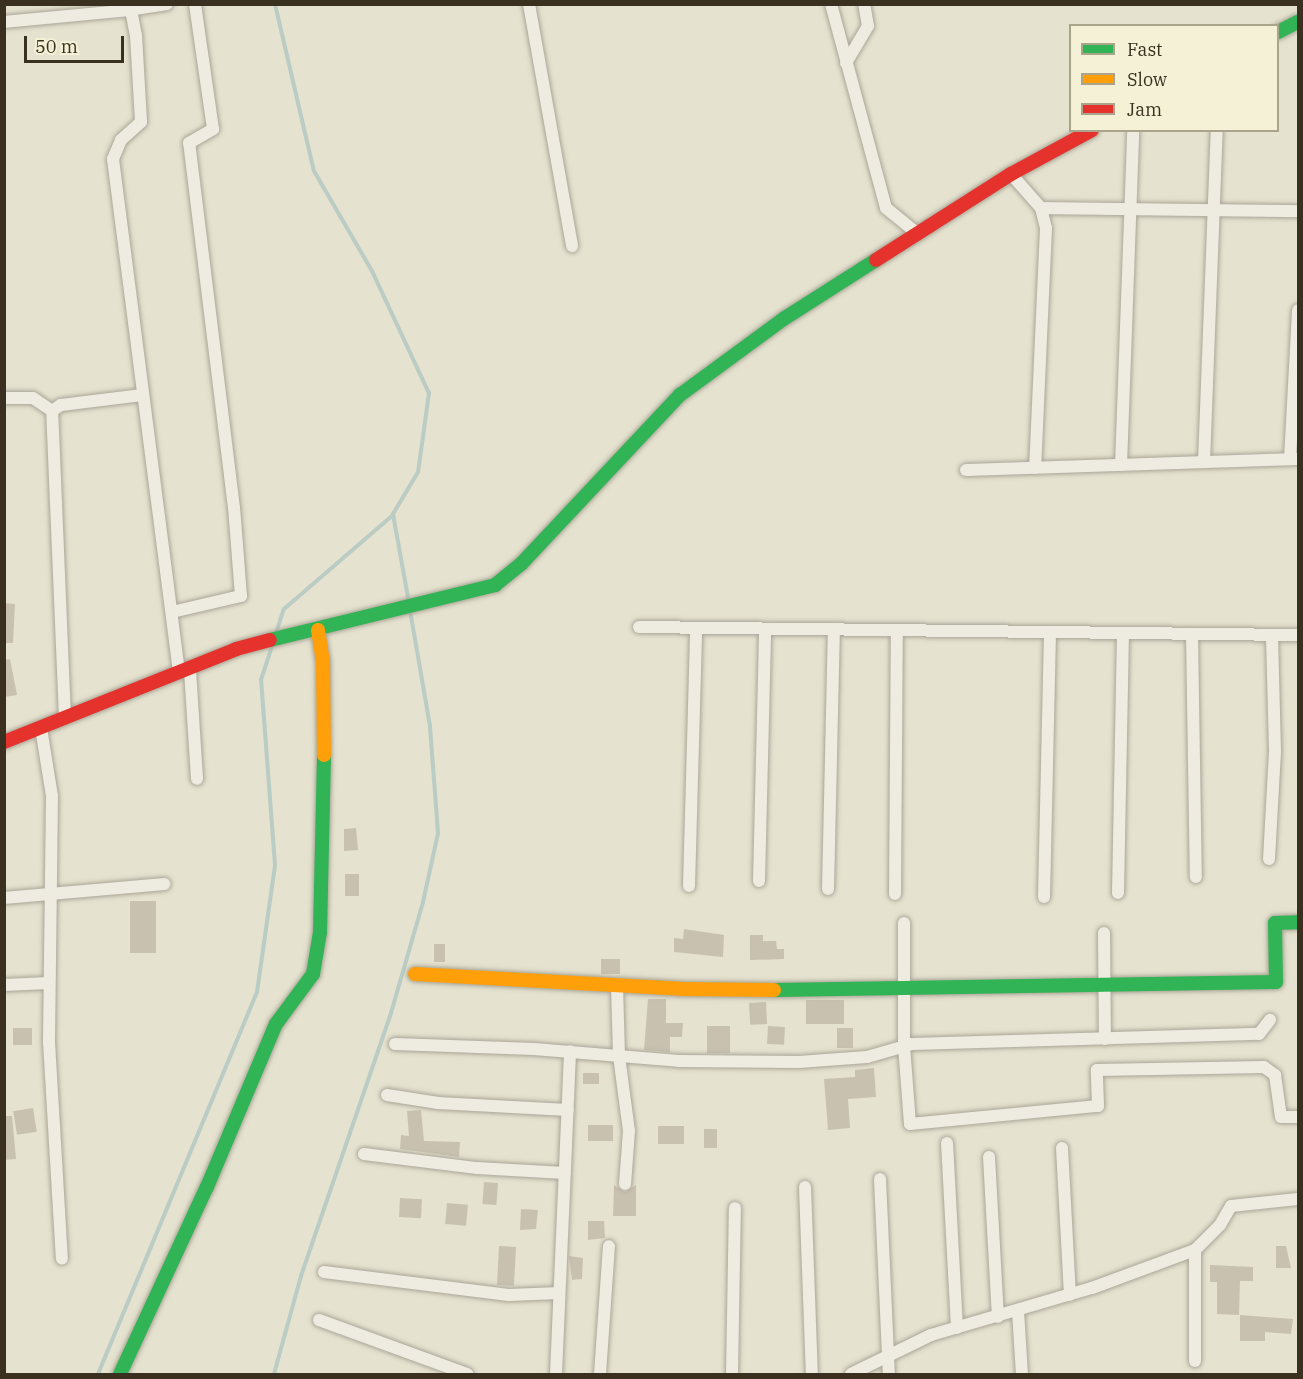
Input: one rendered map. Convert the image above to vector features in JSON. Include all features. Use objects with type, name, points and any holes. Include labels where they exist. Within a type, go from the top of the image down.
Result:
[{"type":"street","points":[[46,4],[47,18]]},
{"type":"street","points":[[4,22],[131,10],[167,4]]},
{"type":"street","points":[[171,612],[241,596],[234,508],[189,143],[213,129],[195,4]]},
{"type":"street","points":[[529,4],[572,246]]},
{"type":"street","points":[[831,4],[886,208],[918,234]]},
{"type":"street","points":[[846,63],[868,26],[864,4]]},
{"type":"street","points":[[131,10],[136,35],[141,122],[121,140],[113,159],[171,612],[185,671],[197,779]]},
{"type":"street","points":[[1279,32],[1299,22]]},
{"type":"street","points":[[4,742],[236,649],[495,585],[522,563],[680,395],[785,318],[1011,174],[1088,132]]},
{"type":"street","points":[[1121,465],[1133,132]]},
{"type":"street","points":[[1204,462],[1217,132]]},
{"type":"street","points":[[1011,174],[1041,208],[1046,228],[1035,468]]},
{"type":"street","points":[[1041,208],[1299,211]]},
{"type":"street","points":[[966,470],[1294,459],[1299,310]]},
{"type":"street","points":[[52,411],[61,405],[142,395]]},
{"type":"street","points":[[4,398],[33,398],[52,411]]},
{"type":"street","points":[[52,411],[65,718]]},
{"type":"street","points":[[639,627],[1299,635]]},
{"type":"street","points":[[689,886],[696,628]]},
{"type":"street","points":[[759,881],[765,629]]},
{"type":"street","points":[[828,889],[834,629]]},
{"type":"street","points":[[120,1374],[207,1187],[276,1024],[313,974],[320,932],[325,792],[323,660],[318,630]]},
{"type":"street","points":[[896,894],[897,630]]},
{"type":"street","points":[[1044,897],[1050,632]]},
{"type":"street","points":[[1118,893],[1123,633]]},
{"type":"street","points":[[1192,634],[1196,877]]},
{"type":"street","points":[[1269,859],[1275,751],[1272,635]]},
{"type":"street","points":[[41,728],[52,796],[53,892],[48,983],[62,1259]]},
{"type":"street","points":[[4,898],[164,884]]},
{"type":"street","points":[[415,974],[681,989],[1104,988],[1276,982],[1275,922],[1299,922]]},
{"type":"street","points":[[904,923],[904,1046],[910,1125],[1098,1106],[1097,1070],[1264,1066],[1275,1075],[1281,1117],[1299,1117]]},
{"type":"street","points":[[1104,933],[1105,1038]]},
{"type":"street","points":[[4,985],[48,983]]},
{"type":"street","points":[[617,985],[619,1056],[629,1131],[625,1184]]},
{"type":"street","points":[[395,1044],[570,1051],[679,1061],[799,1062],[867,1057],[904,1046],[1259,1034],[1270,1020]]},
{"type":"street","points":[[555,1374],[570,1051]]},
{"type":"street","points":[[387,1095],[438,1103],[568,1110]]},
{"type":"street","points":[[947,1143],[957,1328]]},
{"type":"street","points":[[1062,1148],[1070,1295]]},
{"type":"street","points":[[364,1154],[477,1168],[565,1173]]},
{"type":"street","points":[[988,1157],[998,1317]]},
{"type":"street","points":[[880,1179],[889,1374]]},
{"type":"street","points":[[805,1186],[812,1374]]},
{"type":"street","points":[[851,1374],[888,1354],[957,1328],[1070,1295],[1195,1250],[1220,1225],[1231,1206],[1299,1199]]},
{"type":"street","points":[[732,1374],[735,1208]]},
{"type":"street","points":[[600,1374],[609,1246]]},
{"type":"street","points":[[1195,1250],[1195,1361]]},
{"type":"street","points":[[324,1272],[509,1295],[559,1293]]},
{"type":"street","points":[[1018,1311],[1022,1374]]},
{"type":"street","points":[[319,1320],[467,1374]]},
{"type":"building","points":[[4,603],[15,604],[13,643],[4,643]]},
{"type":"building","points":[[10,659],[17,695],[4,697],[4,660]]},
{"type":"building","points":[[356,828],[358,850],[344,851],[344,829]]},
{"type":"building","points":[[345,874],[359,874],[359,896],[345,896]]},
{"type":"building","points":[[130,901],[156,901],[156,953],[130,953]]},
{"type":"building","points":[[684,929],[724,935],[723,957],[674,952],[674,938],[683,939]]},
{"type":"building","points":[[750,935],[763,935],[763,941],[776,941],[777,949],[784,949],[784,959],[750,960]]},
{"type":"building","points":[[434,944],[445,944],[445,962],[434,962]]},
{"type":"building","points":[[601,959],[620,959],[620,974],[601,974]]},
{"type":"building","points":[[648,999],[666,999],[666,1023],[683,1023],[682,1037],[670,1037],[670,1052],[644,1050]]},
{"type":"building","points":[[806,1000],[844,1000],[844,1024],[806,1024]]},
{"type":"building","points":[[766,1002],[767,1024],[750,1025],[749,1003]]},
{"type":"building","points":[[707,1026],[730,1026],[730,1053],[707,1053]]},
{"type":"building","points":[[768,1026],[785,1027],[784,1045],[767,1044]]},
{"type":"building","points":[[13,1028],[32,1028],[32,1045],[13,1045]]},
{"type":"building","points":[[837,1028],[853,1028],[853,1048],[837,1048]]},
{"type":"building","points":[[874,1068],[876,1097],[848,1099],[850,1128],[828,1130],[824,1079],[855,1077],[855,1070]]},
{"type":"building","points":[[583,1073],[599,1073],[599,1084],[583,1084]]},
{"type":"building","points":[[33,1108],[37,1132],[17,1135],[13,1111]]},
{"type":"building","points":[[421,1110],[424,1141],[460,1142],[459,1157],[400,1149],[401,1135],[409,1136],[407,1111]]},
{"type":"building","points":[[4,1116],[12,1116],[16,1159],[4,1160]]},
{"type":"building","points":[[588,1125],[613,1125],[613,1141],[588,1141]]},
{"type":"building","points":[[658,1126],[684,1126],[684,1144],[658,1144]]},
{"type":"building","points":[[704,1129],[717,1129],[717,1148],[704,1148]]},
{"type":"building","points":[[484,1182],[498,1183],[496,1205],[482,1204]]},
{"type":"building","points":[[614,1185],[625,1192],[636,1185],[636,1216],[613,1216]]},
{"type":"building","points":[[400,1198],[422,1199],[421,1218],[399,1217]]},
{"type":"building","points":[[447,1203],[468,1205],[466,1226],[445,1224]]},
{"type":"building","points":[[521,1209],[538,1210],[536,1229],[520,1230]]},
{"type":"building","points":[[588,1221],[604,1221],[605,1238],[588,1240]]},
{"type":"building","points":[[499,1246],[516,1247],[514,1286],[497,1285]]},
{"type":"building","points":[[1276,1246],[1286,1246],[1291,1268],[1276,1268]]},
{"type":"building","points":[[569,1256],[583,1258],[582,1279],[572,1280]]},
{"type":"building","points":[[1210,1265],[1253,1267],[1253,1281],[1240,1281],[1239,1315],[1217,1314],[1217,1282],[1210,1282]]},
{"type":"building","points":[[1240,1315],[1293,1319],[1291,1334],[1265,1332],[1265,1341],[1240,1341]]},
{"type":"waterway","points":[[275,4],[314,171],[372,271],[429,393],[418,472],[393,514],[409,603]]},
{"type":"waterway","points":[[276,633],[284,609],[393,515]]},
{"type":"waterway","points":[[274,1374],[301,1276],[391,1013],[423,902],[438,833],[430,726],[410,610]]},
{"type":"waterway","points":[[98,1374],[257,992],[275,865],[261,680],[272,646]]},
{"type":"traffic: fast","points":[[1279,32],[1298,22]]},
{"type":"traffic: fast","points":[[270,640],[495,585],[522,563],[680,395],[785,318],[876,260]]},
{"type":"traffic: fast","points":[[120,1374],[207,1187],[276,1024],[313,974],[320,932],[324,755]]},
{"type":"traffic: fast","points":[[774,990],[1276,982],[1275,923],[1298,922]]},
{"type":"traffic: slow","points":[[318,630],[323,660],[324,755]]},
{"type":"traffic: slow","points":[[415,974],[681,989],[774,990]]},
{"type":"traffic: jam","points":[[876,260],[1011,174],[1088,132]]},
{"type":"traffic: jam","points":[[4,742],[236,649],[270,640]]}]
